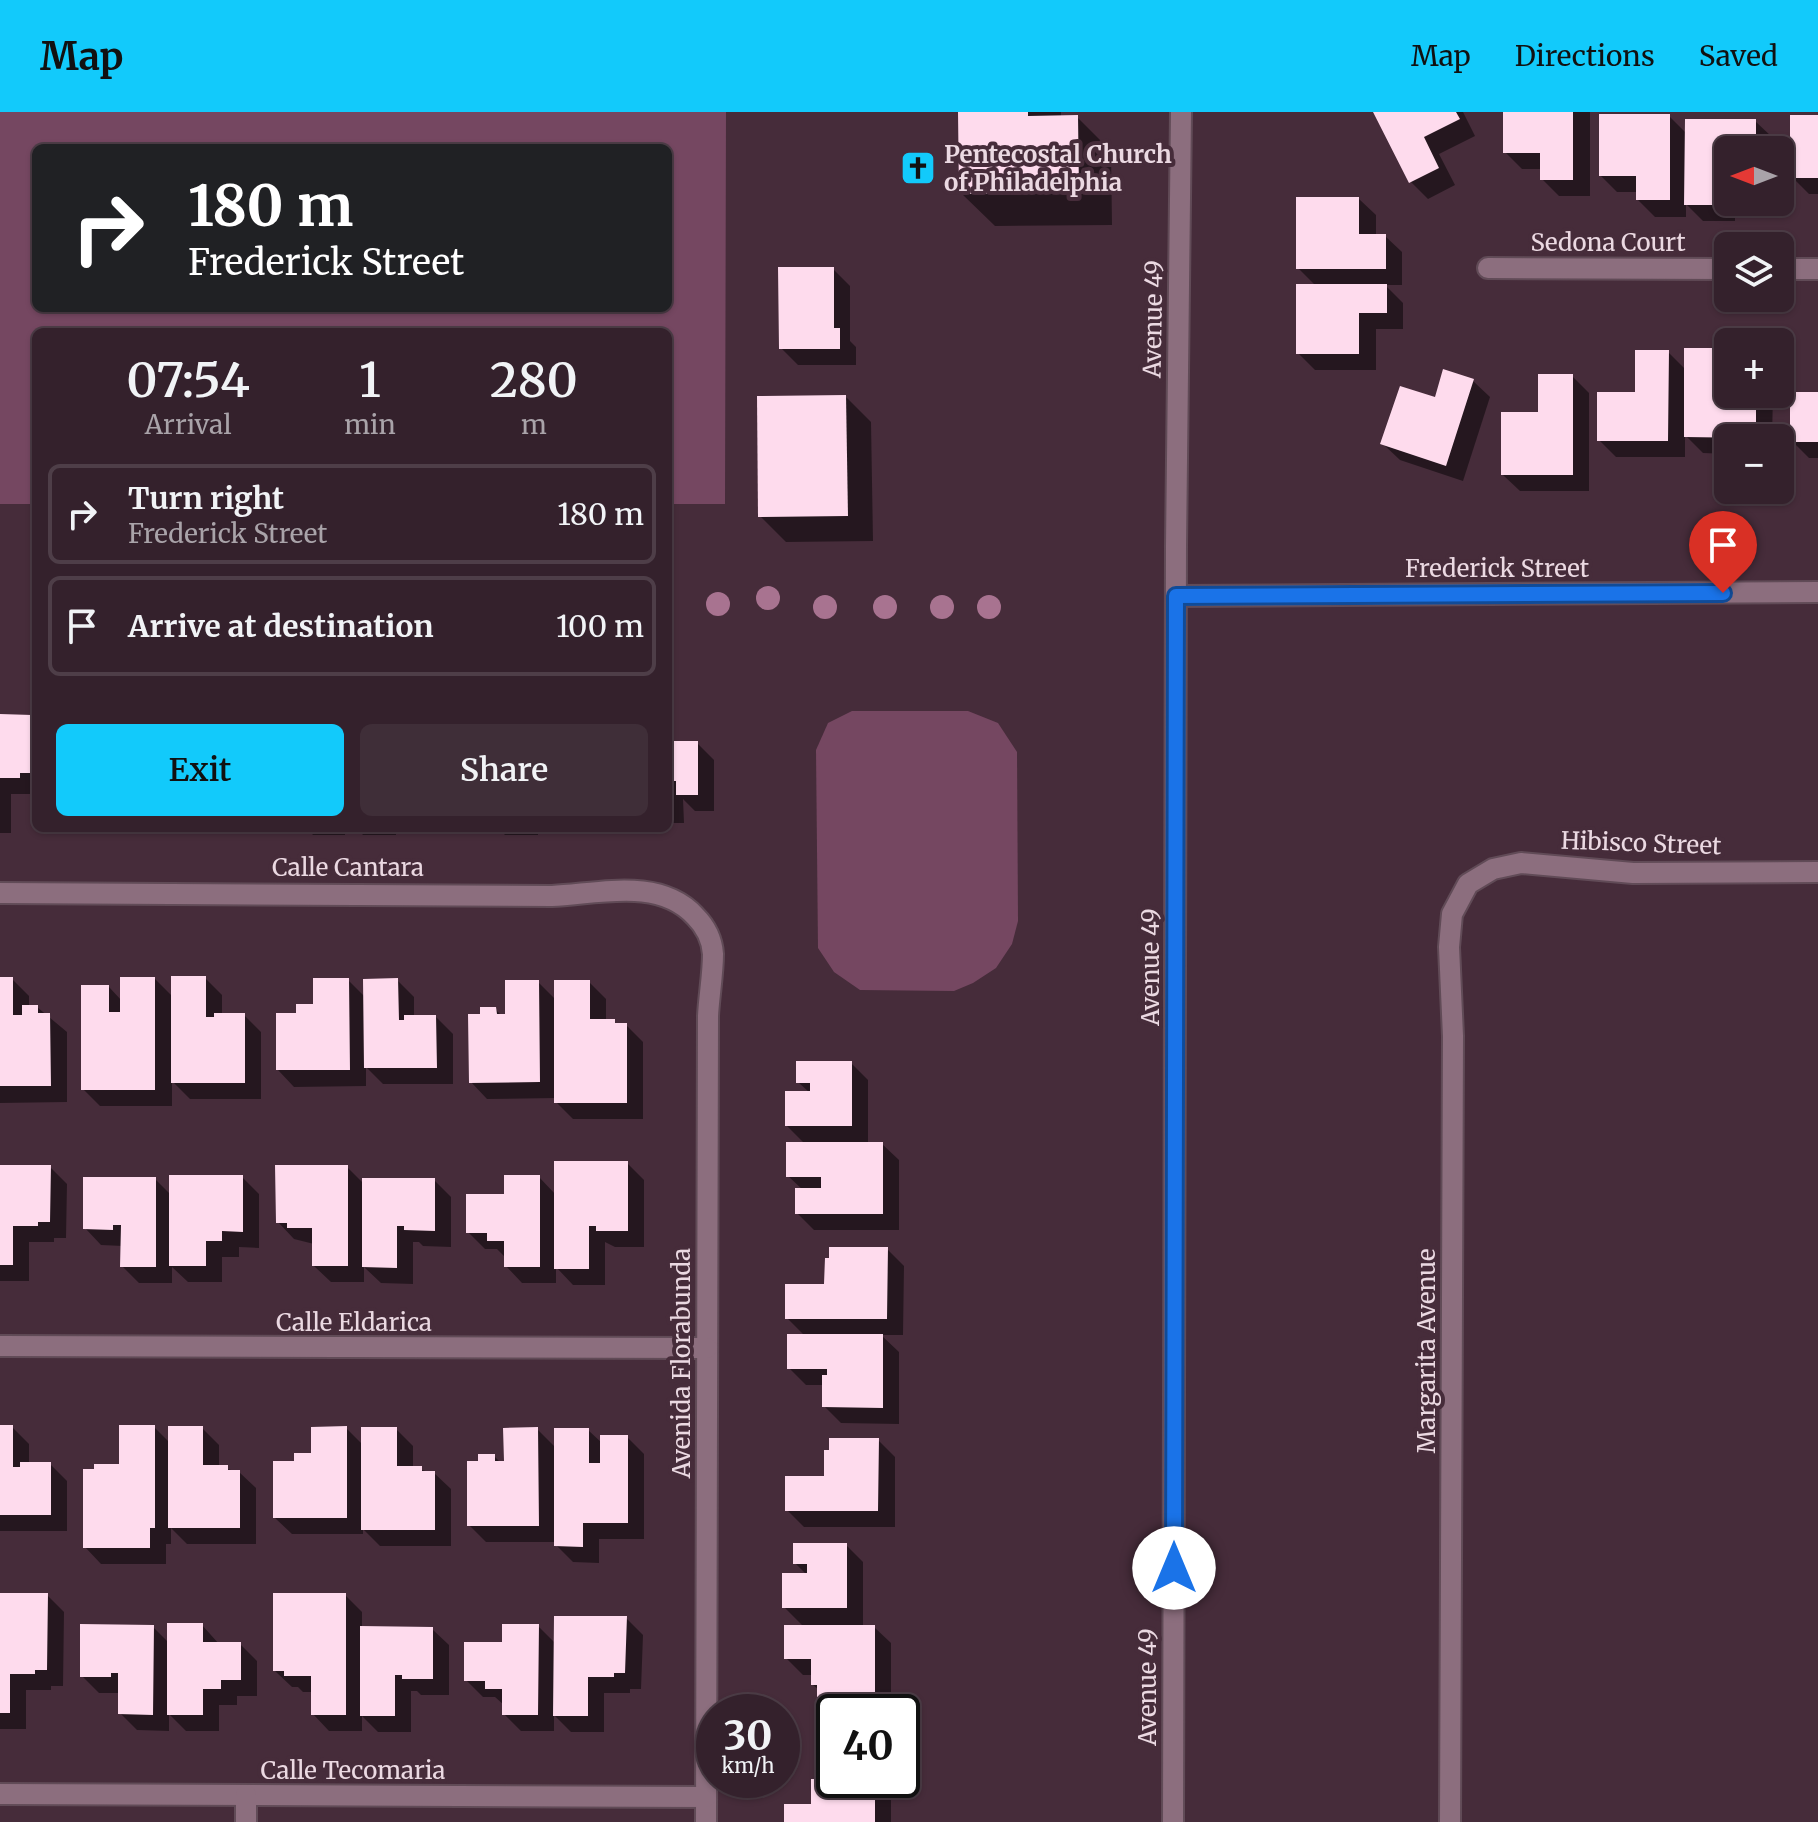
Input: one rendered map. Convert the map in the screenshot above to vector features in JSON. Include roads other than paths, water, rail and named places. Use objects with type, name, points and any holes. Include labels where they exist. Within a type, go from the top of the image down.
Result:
[{"type":"street","name":"Avenue 49","points":[[1173,1822],[1176,596],[1181,112]]},
{"type":"street","name":"Sedona Court","points":[[1488,268],[1714,269]]},
{"type":"street","points":[[1794,269],[1818,269]]},
{"type":"street","name":"Frederick Street","points":[[1176,596],[1818,592]]},
{"type":"street","name":"Hibisco Street","points":[[1468,884],[1493,869],[1521,863],[1633,873],[1818,872]]},
{"type":"street","name":"Margarita Avenue","points":[[1450,1822],[1453,1036],[1449,947],[1452,914],[1468,884]]},
{"type":"street","name":"Calle Cantara","points":[[0,893],[552,896],[618,891],[648,892],[671,898],[691,911]]},
{"type":"street","name":"Avenida Florabunda","points":[[691,911],[706,927],[713,952],[708,1016],[706,1694]]},
{"type":"street","name":"Calle Eldarica","points":[[0,1346],[707,1348]]},
{"type":"street","name":"Calle Tecomaria","points":[[0,1794],[696,1797]]},
{"type":"street","points":[[246,1795],[246,1822]]},
{"type":"street","name":"Avenida Florabunda","points":[[706,1798],[706,1822]]},
{"type":"place","name":"Pentecostal Church of Philadelphia","points":[[918,168]]}]
